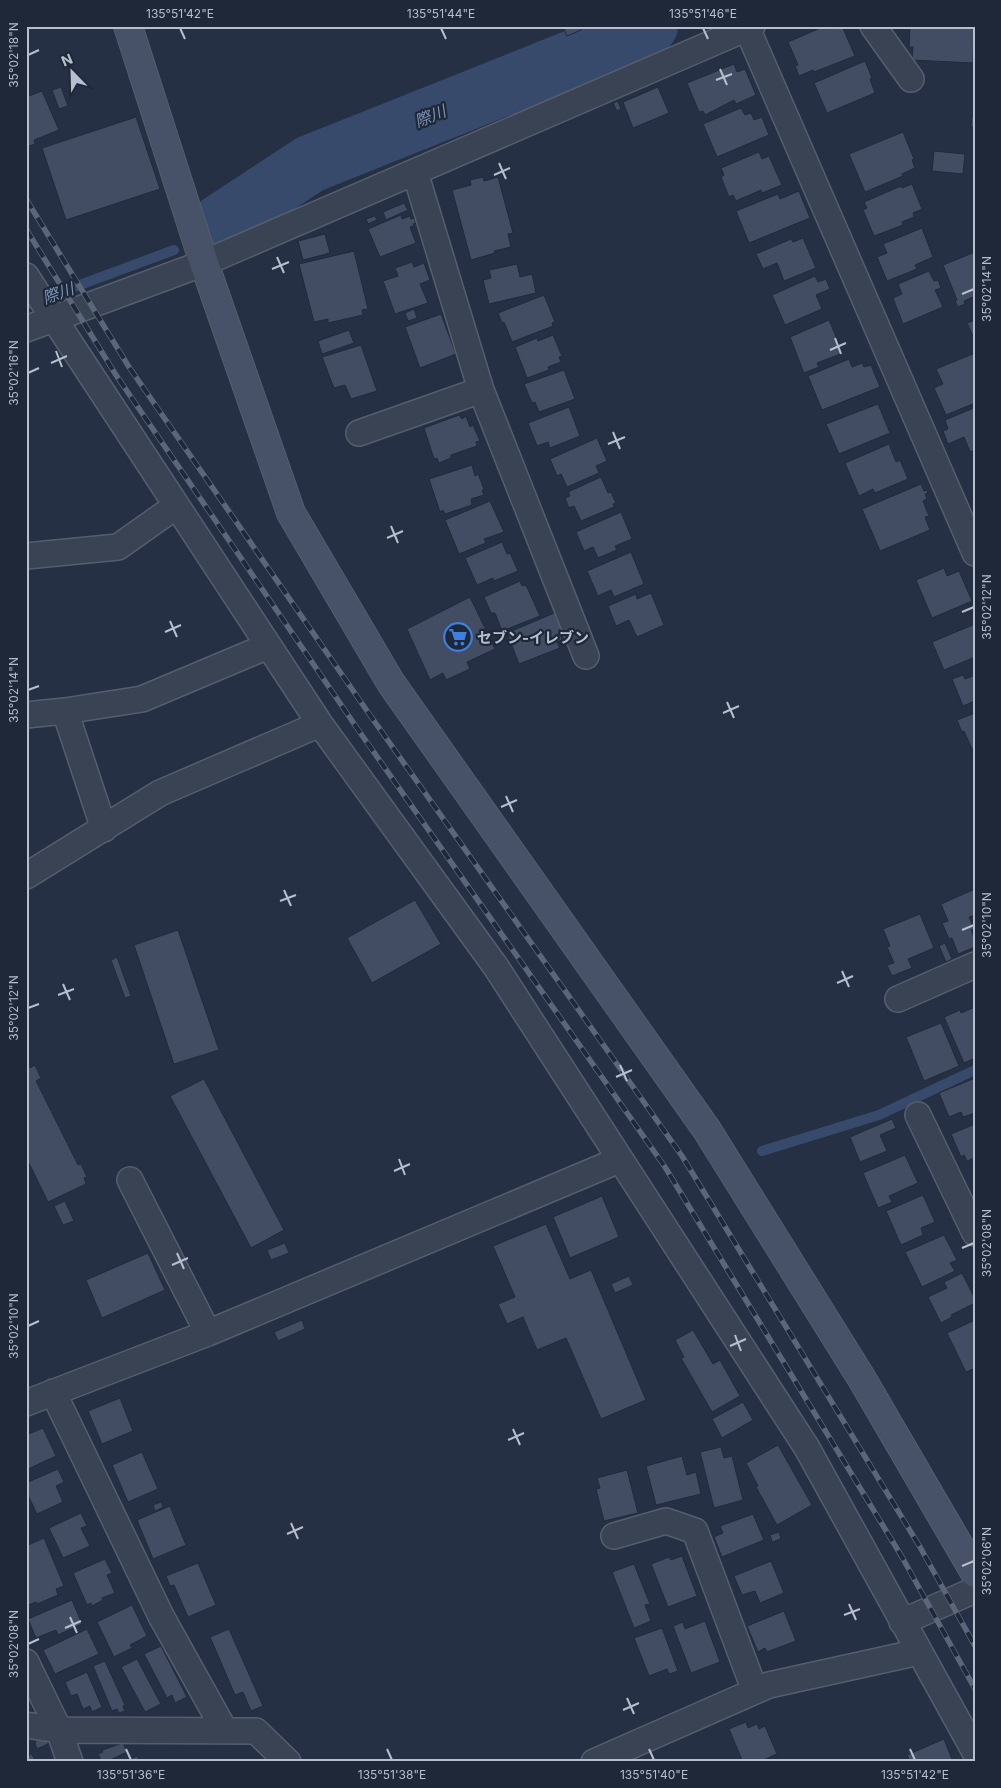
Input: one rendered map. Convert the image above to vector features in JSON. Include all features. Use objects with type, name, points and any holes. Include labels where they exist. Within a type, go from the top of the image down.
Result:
[{"type":"street","points":[[128,26],[204,263],[291,513],[391,683],[707,1130],[862,1379],[975,1573]]},
{"type":"street","points":[[873,26],[911,78]]},
{"type":"street","points":[[26,329],[51,315],[204,263],[749,27],[975,553]]},
{"type":"street","points":[[415,172],[481,390],[586,656]]},
{"type":"street","points":[[31,282],[320,724],[496,967],[807,1448],[975,1752]]},
{"type":"street","points":[[360,433],[481,390]]},
{"type":"street","points":[[26,556],[118,547],[176,506]]},
{"type":"street","points":[[26,715],[142,699],[268,646]]},
{"type":"street","points":[[65,711],[104,828]]},
{"type":"street","points":[[26,876],[160,794],[320,724]]},
{"type":"street","points":[[898,999],[975,965]]},
{"type":"street","points":[[918,1114],[975,1233]]},
{"type":"street","points":[[26,1403],[208,1333],[620,1160]]},
{"type":"street","points":[[130,1180],[208,1333]]},
{"type":"street","points":[[53,1392],[161,1616],[225,1731]]},
{"type":"street","points":[[614,1536],[666,1521],[695,1531],[754,1691]]},
{"type":"street","points":[[902,1622],[975,1590]]},
{"type":"street","points":[[594,1762],[769,1685],[919,1652]]},
{"type":"street","points":[[26,1662],[60,1730],[70,1762]]},
{"type":"street","points":[[26,1725],[60,1730],[256,1731],[288,1762]]},
{"type":"building","points":[[571,26],[580,26],[581,30],[567,36],[564,29]]},
{"type":"building","points":[[825,26],[826,29],[832,26],[842,26],[855,56],[799,76],[795,66],[798,65],[788,42]]},
{"type":"building","points":[[910,26],[974,26],[973,63],[912,60],[913,47],[909,47]]},
{"type":"building","points":[[865,61],[872,78],[870,79],[875,93],[827,113],[814,83]]},
{"type":"building","points":[[734,64],[737,72],[745,69],[756,95],[736,104],[734,100],[705,115],[703,111],[699,112],[687,83]]},
{"type":"building","points":[[61,87],[68,106],[59,109],[52,90]]},
{"type":"building","points":[[658,87],[669,113],[633,128],[623,102]]},
{"type":"building","points":[[42,91],[59,130],[34,140],[35,144],[26,147],[26,97]]},
{"type":"building","points":[[618,101],[621,109],[617,111],[613,103]]},
{"type":"building","points":[[741,108],[745,115],[751,113],[754,120],[762,117],[769,135],[717,157],[703,124]]},
{"type":"building","points":[[972,116],[975,116],[975,127],[971,127]]},
{"type":"building","points":[[136,117],[160,189],[66,220],[42,148]]},
{"type":"building","points":[[903,132],[914,159],[912,160],[915,168],[902,174],[903,176],[865,192],[849,154]]},
{"type":"building","points":[[934,151],[965,154],[963,174],[932,171]]},
{"type":"building","points":[[759,152],[762,159],[769,156],[782,185],[762,193],[761,190],[736,201],[733,195],[729,197],[721,177],[724,175],[721,168]]},
{"type":"building","points":[[483,177],[484,181],[498,177],[513,233],[508,234],[511,247],[471,260],[452,190],[471,185],[470,180]]},
{"type":"building","points":[[912,184],[922,209],[913,213],[914,217],[902,222],[903,225],[874,236],[863,210],[867,208],[864,202],[901,186],[902,188]]},
{"type":"building","points":[[799,191],[810,218],[749,243],[736,211],[778,194],[780,199]]},
{"type":"building","points":[[404,203],[408,210],[386,220],[383,212]]},
{"type":"building","points":[[401,215],[402,219],[410,216],[411,219],[414,218],[416,223],[410,227],[416,243],[380,257],[368,229]]},
{"type":"building","points":[[375,216],[377,220],[368,224],[366,219]]},
{"type":"building","points":[[922,228],[933,257],[915,265],[917,269],[887,281],[877,257],[887,253],[883,244]]},
{"type":"building","points":[[325,234],[330,253],[303,260],[298,241]]},
{"type":"building","points":[[803,238],[816,268],[784,281],[777,263],[763,269],[756,254],[791,239],[793,242]]},
{"type":"building","points":[[354,251],[368,309],[362,310],[363,315],[328,323],[328,319],[314,322],[299,264]]},
{"type":"building","points":[[975,252],[975,296],[964,301],[965,304],[958,307],[943,265]]},
{"type":"building","points":[[412,262],[414,267],[424,263],[430,280],[420,284],[428,303],[395,314],[383,281],[398,276],[395,268]]},
{"type":"building","points":[[517,264],[520,277],[532,274],[536,293],[489,304],[483,280],[491,278],[489,270]]},
{"type":"building","points":[[929,271],[934,281],[938,280],[941,288],[935,290],[943,307],[903,324],[893,298],[902,294],[898,284]]},
{"type":"building","points":[[815,276],[818,282],[826,279],[830,289],[816,295],[822,309],[785,325],[772,295]]},
{"type":"building","points":[[544,295],[555,322],[552,323],[553,326],[512,342],[498,313]]},
{"type":"building","points":[[414,309],[417,318],[408,321],[405,313]]},
{"type":"building","points":[[441,314],[456,354],[420,368],[405,327]]},
{"type":"building","points":[[829,320],[843,353],[817,363],[819,367],[804,373],[790,337]]},
{"type":"building","points":[[975,320],[975,341],[967,323]]},
{"type":"building","points":[[349,330],[354,343],[322,354],[318,341]]},
{"type":"building","points":[[553,335],[562,356],[559,357],[561,362],[548,367],[549,370],[527,378],[515,347],[537,338],[538,341]]},
{"type":"building","points":[[361,345],[377,391],[351,399],[345,385],[334,388],[322,357]]},
{"type":"building","points":[[975,353],[975,403],[946,415],[934,388],[943,384],[936,369]]},
{"type":"building","points":[[849,359],[852,367],[862,363],[864,367],[871,365],[880,387],[822,410],[808,376]]},
{"type":"building","points":[[564,370],[575,399],[539,412],[535,402],[532,403],[524,384]]},
{"type":"building","points":[[878,404],[890,433],[839,454],[826,424]]},
{"type":"building","points":[[569,407],[580,436],[550,448],[548,442],[537,446],[528,423]]},
{"type":"building","points":[[974,408],[975,450],[970,452],[964,437],[948,444],[943,431],[948,429],[945,420]]},
{"type":"building","points":[[459,415],[462,419],[466,416],[470,427],[473,425],[480,441],[476,442],[477,446],[451,455],[451,458],[439,463],[437,458],[434,459],[424,428]]},
{"type":"building","points":[[597,438],[607,461],[596,466],[599,473],[567,487],[561,474],[557,476],[550,459]]},
{"type":"building","points":[[889,444],[896,462],[900,460],[908,479],[875,493],[873,489],[859,496],[845,463]]},
{"type":"building","points":[[472,465],[475,476],[478,474],[484,489],[482,491],[484,495],[471,499],[472,505],[445,514],[443,510],[440,512],[429,479]]},
{"type":"building","points":[[601,477],[608,493],[611,492],[616,503],[613,504],[614,507],[581,521],[574,506],[569,508],[565,498],[570,496],[568,492]]},
{"type":"building","points":[[921,484],[924,491],[927,490],[928,493],[925,494],[927,499],[923,501],[929,516],[925,517],[930,530],[880,551],[862,509]]},
{"type":"building","points":[[490,501],[504,532],[484,539],[486,543],[459,554],[445,520]]},
{"type":"building","points":[[621,512],[632,539],[615,546],[617,550],[598,558],[593,547],[584,551],[576,532]]},
{"type":"building","points":[[502,542],[507,554],[510,553],[518,571],[494,581],[493,578],[477,585],[465,558]]},
{"type":"building","points":[[631,552],[644,584],[614,597],[611,590],[598,596],[587,571]]},
{"type":"building","points":[[944,568],[947,576],[959,571],[972,601],[932,618],[916,580]]},
{"type":"building","points":[[520,581],[522,586],[526,585],[540,616],[502,631],[495,613],[491,613],[484,597]]},
{"type":"building","points":[[651,593],[664,625],[637,637],[629,620],[616,626],[608,606],[636,594],[637,599]]},
{"type":"building","points":[[470,597],[495,649],[467,662],[470,669],[446,680],[443,673],[430,680],[407,629]]},
{"type":"building","points":[[559,611],[565,627],[559,630],[562,640],[557,642],[560,648],[519,664],[507,633]]},
{"type":"building","points":[[975,624],[975,657],[944,670],[932,642]]},
{"type":"building","points":[[963,675],[965,679],[975,675],[975,701],[963,706],[952,679]]},
{"type":"building","points":[[975,713],[975,748],[972,749],[957,720]]},
{"type":"building","points":[[975,889],[975,915],[969,917],[974,929],[971,930],[975,940],[975,947],[958,954],[952,938],[949,939],[942,923],[948,921],[941,904]]},
{"type":"building","points":[[415,900],[441,944],[372,983],[347,938]]},
{"type":"building","points":[[920,914],[934,948],[908,959],[912,968],[892,976],[887,965],[894,963],[887,947],[890,946],[883,929]]},
{"type":"building","points":[[178,930],[219,1050],[174,1064],[134,945]]},
{"type":"building","points":[[945,943],[952,959],[946,962],[939,946]]},
{"type":"building","points":[[117,957],[131,996],[125,998],[111,960]]},
{"type":"building","points":[[975,1007],[975,1058],[964,1063],[944,1017],[960,1010],[961,1013]]},
{"type":"building","points":[[941,1023],[959,1066],[924,1081],[906,1037]]},
{"type":"building","points":[[26,1064],[30,1068],[35,1065],[41,1078],[36,1081],[78,1165],[81,1164],[87,1177],[84,1178],[86,1184],[48,1202],[26,1157]]},
{"type":"building","points":[[975,1078],[975,1113],[963,1117],[961,1112],[949,1117],[939,1093]]},
{"type":"building","points":[[204,1079],[284,1230],[251,1248],[170,1096]]},
{"type":"building","points":[[892,1119],[896,1128],[880,1135],[887,1151],[860,1162],[850,1137]]},
{"type":"building","points":[[975,1124],[975,1158],[967,1161],[964,1155],[961,1157],[951,1134]]},
{"type":"building","points":[[905,1155],[918,1183],[889,1196],[892,1202],[878,1208],[863,1173]]},
{"type":"building","points":[[923,1195],[935,1222],[921,1228],[923,1235],[901,1245],[886,1211]]},
{"type":"building","points":[[602,1196],[619,1237],[570,1258],[553,1217]]},
{"type":"building","points":[[65,1201],[74,1221],[63,1225],[54,1206]]},
{"type":"building","points":[[546,1224],[570,1279],[591,1270],[646,1400],[601,1419],[566,1338],[537,1350],[523,1317],[507,1324],[498,1304],[515,1297],[493,1246]]},
{"type":"building","points":[[944,1235],[957,1260],[950,1263],[955,1271],[922,1287],[905,1252]]},
{"type":"building","points":[[285,1243],[289,1253],[271,1260],[267,1250]]},
{"type":"building","points":[[148,1253],[165,1290],[102,1318],[86,1280]]},
{"type":"building","points":[[962,1273],[975,1299],[975,1303],[951,1315],[952,1317],[941,1323],[928,1297],[947,1288],[944,1282]]},
{"type":"building","points":[[629,1276],[633,1285],[615,1293],[611,1284]]},
{"type":"building","points":[[302,1320],[305,1329],[278,1341],[274,1332]]},
{"type":"building","points":[[975,1320],[975,1368],[966,1372],[947,1333]]},
{"type":"building","points":[[693,1330],[713,1364],[720,1360],[740,1396],[712,1412],[681,1358],[684,1357],[675,1340]]},
{"type":"building","points":[[120,1398],[133,1431],[102,1444],[88,1411]]},
{"type":"building","points":[[743,1402],[753,1420],[722,1438],[712,1419]]},
{"type":"building","points":[[43,1428],[56,1456],[26,1470],[26,1435]]},
{"type":"building","points":[[778,1445],[812,1505],[777,1525],[756,1487],[758,1486],[746,1463]]},
{"type":"building","points":[[721,1447],[724,1458],[732,1456],[743,1500],[714,1508],[700,1452]]},
{"type":"building","points":[[142,1452],[158,1489],[128,1502],[112,1465]]},
{"type":"building","points":[[682,1456],[687,1475],[696,1472],[701,1494],[656,1505],[646,1466]]},
{"type":"building","points":[[58,1469],[64,1482],[56,1486],[63,1502],[37,1514],[26,1491],[26,1483]]},
{"type":"building","points":[[627,1470],[638,1513],[604,1521],[596,1489],[600,1488],[597,1478]]},
{"type":"building","points":[[161,1502],[163,1507],[155,1511],[153,1505]]},
{"type":"building","points":[[170,1506],[186,1545],[153,1559],[137,1520]]},
{"type":"building","points":[[81,1513],[87,1526],[81,1528],[90,1546],[63,1558],[49,1528]]},
{"type":"building","points":[[753,1514],[764,1540],[722,1557],[714,1537],[723,1533],[720,1526]]},
{"type":"building","points":[[779,1532],[781,1539],[772,1542],[770,1535]]},
{"type":"building","points":[[44,1538],[64,1586],[56,1589],[58,1595],[37,1604],[36,1602],[26,1606],[26,1546]]},
{"type":"building","points":[[682,1556],[697,1596],[668,1607],[651,1564],[669,1557],[671,1560]]},
{"type":"building","points":[[105,1559],[112,1573],[107,1575],[115,1593],[102,1598],[103,1600],[92,1606],[91,1603],[87,1605],[73,1573]]},
{"type":"building","points":[[771,1561],[784,1593],[760,1603],[755,1591],[742,1595],[734,1576]]},
{"type":"building","points":[[198,1563],[216,1605],[188,1617],[174,1585],[170,1586],[166,1576]]},
{"type":"building","points":[[634,1564],[650,1604],[645,1605],[651,1621],[634,1628],[612,1572]]},
{"type":"building","points":[[72,1600],[82,1624],[58,1635],[56,1630],[36,1638],[28,1619]]},
{"type":"building","points":[[132,1605],[147,1636],[130,1645],[132,1648],[114,1657],[97,1622]]},
{"type":"building","points":[[784,1611],[796,1641],[767,1652],[765,1648],[758,1652],[747,1626]]},
{"type":"building","points":[[705,1621],[720,1662],[691,1673],[673,1626],[683,1622],[685,1629]]},
{"type":"building","points":[[662,1628],[678,1671],[669,1674],[667,1669],[649,1676],[634,1638]]},
{"type":"building","points":[[87,1629],[99,1654],[55,1674],[43,1650]]},
{"type":"building","points":[[229,1629],[263,1706],[251,1711],[243,1692],[235,1695],[210,1637]]},
{"type":"building","points":[[161,1646],[187,1697],[175,1703],[172,1695],[167,1698],[144,1654]]},
{"type":"building","points":[[137,1659],[161,1704],[145,1712],[121,1667]]},
{"type":"building","points":[[105,1661],[125,1705],[123,1706],[125,1711],[119,1713],[117,1709],[112,1711],[93,1666]]},
{"type":"building","points":[[87,1672],[102,1707],[92,1712],[90,1706],[83,1709],[77,1694],[71,1696],[65,1682]]},
{"type":"building","points":[[746,1722],[748,1728],[757,1724],[759,1729],[765,1726],[777,1754],[759,1762],[743,1762],[729,1729]]},
{"type":"building","points":[[37,1738],[47,1739],[48,1744],[37,1749],[35,1744]]},
{"type":"building","points":[[944,1739],[953,1762],[910,1762],[907,1755]]},
{"type":"building","points":[[123,1743],[127,1752],[102,1762],[98,1754],[103,1752],[102,1750]]},
{"type":"building","points":[[32,1754],[35,1761],[38,1758],[40,1762],[26,1762],[26,1757]]},
{"type":"building","points":[[137,1756],[140,1762],[124,1762]]},
{"type":"waterway","name":"際川","points":[[220,223],[310,164],[598,49],[649,26]]},
{"type":"waterway","name":"際川","points":[[26,305],[174,250]]},
{"type":"waterway","points":[[762,1151],[879,1115],[975,1070]]},
{"type":"railway","points":[[26,199],[129,367],[372,718],[682,1156],[920,1547],[975,1646]]},
{"type":"railway","points":[[26,229],[116,375],[359,731],[665,1167],[902,1557],[975,1689]]},
{"type":"place","name":"セブン-イレブン","points":[[458,637]]}]
